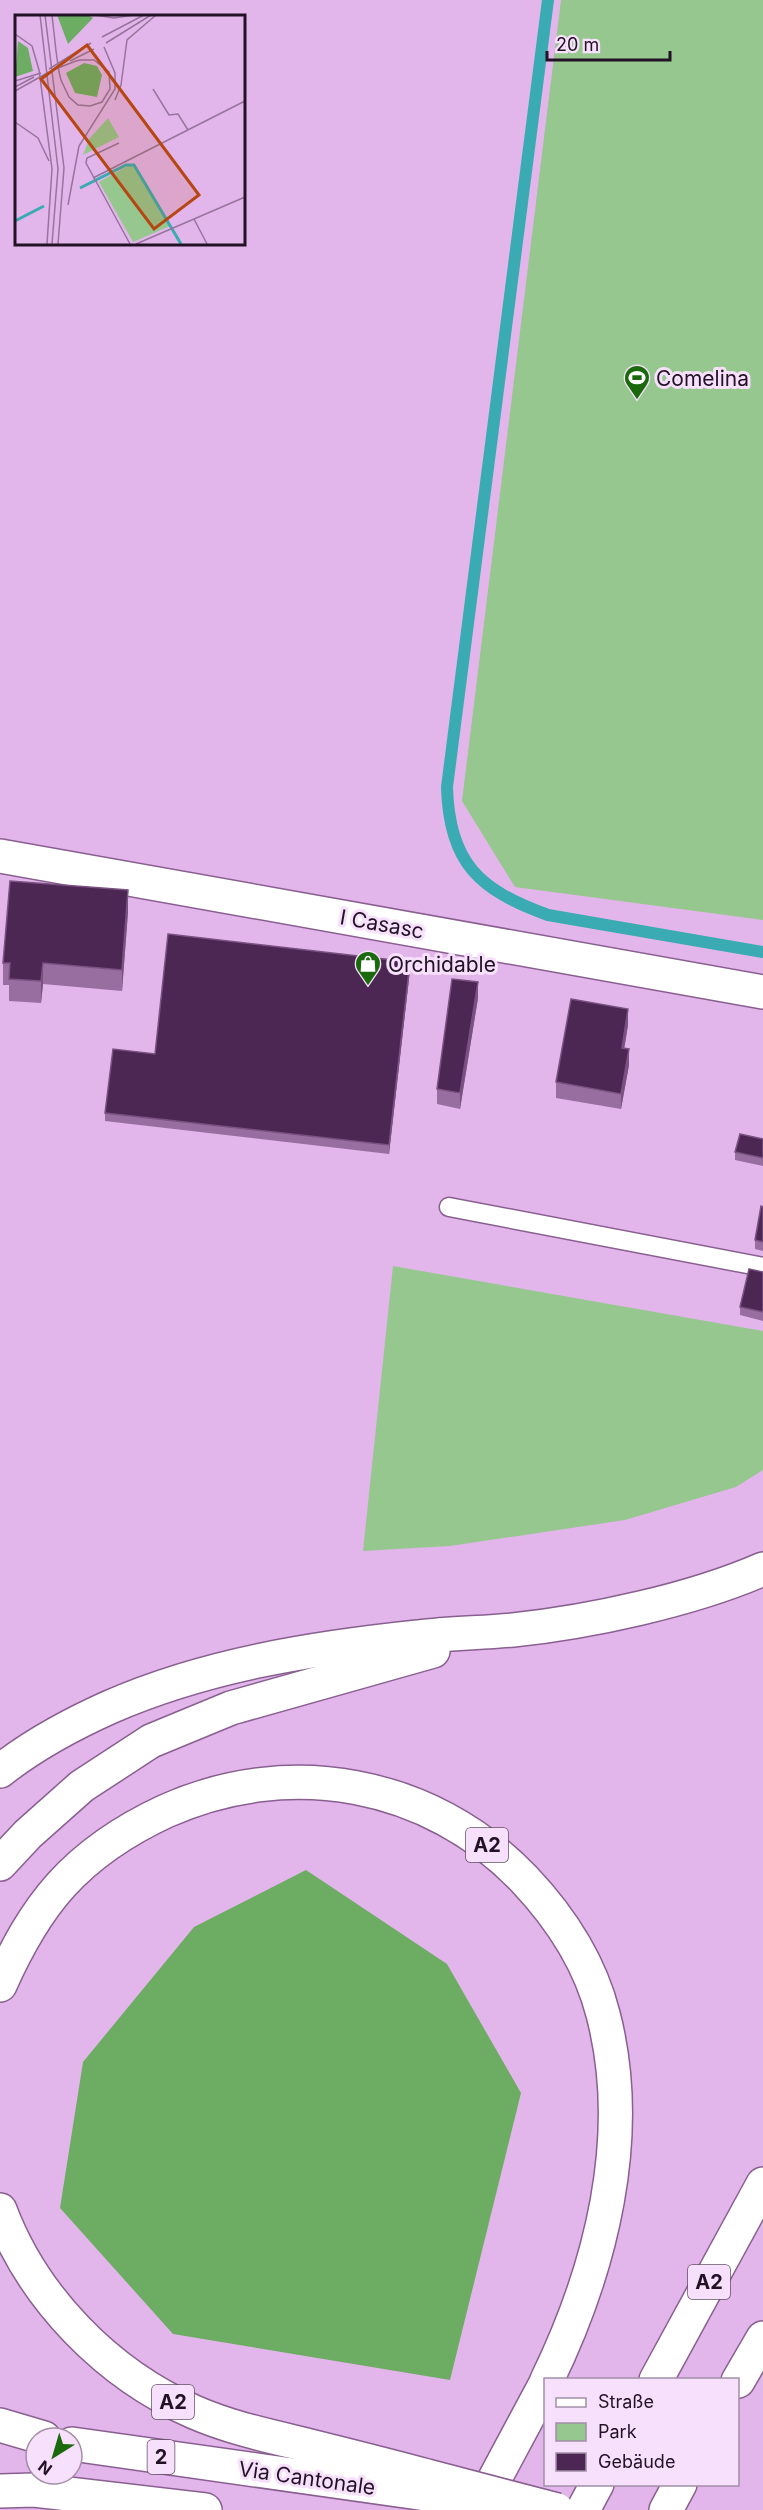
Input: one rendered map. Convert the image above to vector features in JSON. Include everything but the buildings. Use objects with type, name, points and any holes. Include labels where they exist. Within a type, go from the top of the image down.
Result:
[{"type":"main road","name":"I Casasc","points":[[0,856],[763,992]]},
{"type":"main road","points":[[0,1771],[47,1739],[84,1719],[172,1683],[265,1659],[341,1646],[420,1636],[513,1630],[567,1621],[714,1587],[763,1569]]},
{"type":"main road","points":[[0,1864],[27,1833],[82,1786],[152,1741],[231,1708],[513,1630]]},
{"type":"main road","name":"A2","points":[[0,1985],[29,1927],[51,1896],[82,1865],[129,1830],[210,1794],[232,1788],[270,1783],[314,1781],[339,1784],[398,1798],[457,1825],[482,1841],[511,1865],[534,1890],[572,1940],[591,1978],[603,2014],[611,2057],[614,2146],[608,2199],[598,2245],[584,2291],[562,2349],[548,2378]]},
{"type":"main road","name":"A2","points":[[657,2378],[763,2184]]},
{"type":"main road","name":"A2","points":[[0,2210],[14,2242],[48,2298],[98,2350],[146,2385],[194,2412],[423,2484],[557,2510]]},
{"type":"main road","points":[[739,2379],[763,2338]]},
{"type":"main road","name":"A2","points":[[478,2510],[544,2385]]},
{"type":"main road","points":[[0,2426],[24,2433]]},
{"type":"main road","name":"Via Cantonale","points":[[84,2445],[423,2484],[543,2510]]},
{"type":"main road","points":[[583,2510],[596,2486]]},
{"type":"main road","points":[[666,2510],[679,2486]]},
{"type":"main road","name":"2","points":[[0,2491],[34,2490],[205,2510]]},
{"type":"lane","points":[[449,1207],[763,1267]]},
{"type":"green space","name":"Comelina","points":[[561,0],[763,0],[763,920],[515,887],[462,801]]},
{"type":"green space","points":[[393,1266],[763,1331],[763,1470],[736,1487],[625,1520],[450,1546],[363,1551]]},
{"type":"green space","points":[[306,1870],[447,1964],[521,2093],[450,2380],[173,2334],[60,2208],[83,2062],[194,1927]]},
{"type":"waterway","points":[[548,0],[447,787],[454,836],[472,870],[486,884],[503,895],[548,915],[763,952]]},
{"type":"place","name":"Comelina","points":[[637,401]]},
{"type":"place","name":"Orchidable","points":[[368,987]]}]
